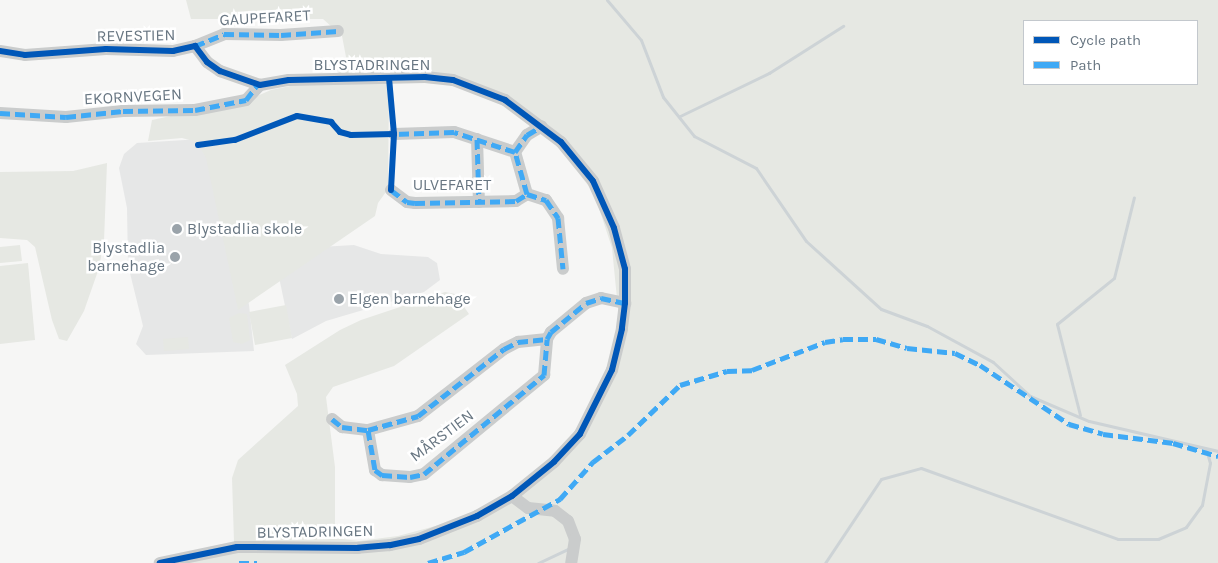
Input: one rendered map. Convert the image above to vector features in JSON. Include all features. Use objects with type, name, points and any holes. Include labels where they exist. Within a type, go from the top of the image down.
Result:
[{"type":"street","name":"GAUPEFARET","points":[[195,46],[224,34],[338,30]]},
{"type":"street","name":"REVESTIEN","points":[[0,51],[25,55],[106,49],[173,51],[195,46],[207,62],[220,71],[260,85]]},
{"type":"street","name":"BLYSTADRINGEN","points":[[160,563],[237,547],[358,548],[390,545],[419,539],[478,516],[512,496],[554,462],[580,434],[612,370],[622,329],[625,269],[604,204],[579,160],[542,126],[506,100],[453,80],[425,77],[298,80],[260,85]]},
{"type":"street","name":"EKORNVEGEN","points":[[0,113],[66,117],[123,111],[195,110],[246,100],[260,85]]},
{"type":"street","points":[[515,152],[527,135],[542,126]]},
{"type":"street","points":[[394,134],[454,132],[515,152]]},
{"type":"street","points":[[477,140],[479,202]]},
{"type":"street","points":[[515,152],[527,194],[546,200],[558,218],[563,269]]},
{"type":"street","name":"ULVEFARET","points":[[391,190],[407,202],[516,201],[527,194]]},
{"type":"street","points":[[547,338],[586,303],[601,298],[624,303]]},
{"type":"street","name":"MÅRSTIEN","points":[[547,338],[544,375],[424,474],[410,477],[382,475],[375,470],[368,430],[418,416],[504,349],[518,342],[547,338]]},
{"type":"street","points":[[332,419],[348,429],[368,430]]},
{"type":"street","points":[[512,496],[528,508],[555,511],[568,521],[575,539],[571,563]]},
{"type":"shaded area","points":[[186,0],[1218,0],[1218,563],[178,563],[234,542],[232,478],[238,460],[298,406],[297,394],[285,365],[340,330],[361,320],[445,292],[455,294],[469,314],[394,366],[333,387],[326,397],[335,467],[335,538],[359,541],[398,536],[458,520],[491,503],[540,471],[556,457],[602,394],[620,329],[612,248],[594,193],[550,136],[479,84],[396,78],[389,90],[388,189],[378,203],[375,216],[238,310],[206,158],[197,142],[182,138],[148,141],[152,120],[250,99],[271,90],[329,78],[343,70],[346,57],[342,36],[323,19],[191,19]]},
{"type":"shaded area","name":"Blystadlia skole","points":[[217,138],[249,305],[254,351],[146,355],[136,344],[143,326],[128,265],[127,208],[119,168],[124,154],[137,143]]},
{"type":"shaded area","points":[[107,163],[104,241],[99,268],[84,311],[67,341],[59,339],[52,320],[35,247],[27,240],[0,238],[0,172],[73,171]]},
{"type":"shaded area","points":[[20,245],[22,261],[0,263],[0,247]]},
{"type":"shaded area","name":"Elgen barnehage","points":[[354,245],[381,254],[428,257],[437,263],[440,280],[424,292],[326,321],[292,339],[276,263],[320,247]]},
{"type":"shaded area","points":[[28,263],[35,340],[0,344],[0,266]]},
{"type":"shaded area","points":[[286,305],[292,338],[255,345],[249,312]]},
{"type":"shaded area","points":[[239,313],[247,314],[250,340],[242,344],[233,342],[229,318]]},
{"type":"shaded area","points":[[188,337],[189,349],[164,351],[163,339]]},
{"type":"waterway","points":[[607,0],[641,40],[663,97],[694,136],[756,168],[806,241],[881,309],[927,326],[993,362],[1030,396],[1089,421],[1218,451]]},
{"type":"waterway","points":[[680,116],[769,73],[843,26]]},
{"type":"waterway","points":[[1080,415],[1057,324],[1114,278],[1134,197]]},
{"type":"waterway","points":[[825,563],[881,479],[921,468],[1118,539],[1158,539],[1186,527],[1202,505],[1210,463],[1206,449]]},
{"type":"waterway","points":[[538,563],[570,548]]},
{"type":"marked path","points":[[195,46],[224,34],[281,35],[338,31]]},
{"type":"marked path","points":[[0,113],[66,117],[123,111],[195,110],[246,100],[258,84]]},
{"type":"marked path","points":[[515,152],[527,135],[542,126]]},
{"type":"marked path","points":[[391,190],[407,202],[415,203],[516,201],[527,194],[515,152],[454,132],[394,134]]},
{"type":"marked path","points":[[477,139],[479,202]]},
{"type":"marked path","points":[[527,194],[546,200],[558,218],[563,269]]},
{"type":"marked path","points":[[368,430],[375,470],[382,475],[410,477],[424,474],[544,375],[547,339],[551,332],[586,303],[601,298],[625,303]]},
{"type":"marked path","points":[[332,419],[342,427],[368,430],[418,416],[504,349],[518,342],[547,339]]},
{"type":"marked path","points":[[428,563],[464,552],[560,499],[593,462],[628,435],[680,385],[727,371],[752,370],[825,342],[843,339],[876,339],[907,348],[955,353],[980,365],[1069,424],[1103,434],[1173,443],[1218,456]]},
{"type":"marked path","points":[[239,563],[257,563]]},
{"type":"cycle path","points":[[0,51],[25,55],[106,49],[173,51],[195,46],[207,62],[220,71],[260,85],[289,80],[425,77],[453,80],[505,100],[561,142],[593,181],[614,228],[625,269],[625,303],[622,329],[612,370],[580,434],[554,462],[512,496],[477,516],[419,539],[390,545],[358,548],[237,547],[160,563]]},
{"type":"cycle path","points":[[389,78],[394,134],[391,190]]},
{"type":"cycle path","points":[[198,145],[235,140],[297,116],[331,122],[340,132],[351,135],[394,134]]},
{"type":"place","name":"Blystadlia skole","points":[[177,229]]},
{"type":"place","name":"Blystadlia barnehage","points":[[175,257]]},
{"type":"place","name":"Elgen barnehage","points":[[339,299]]}]
